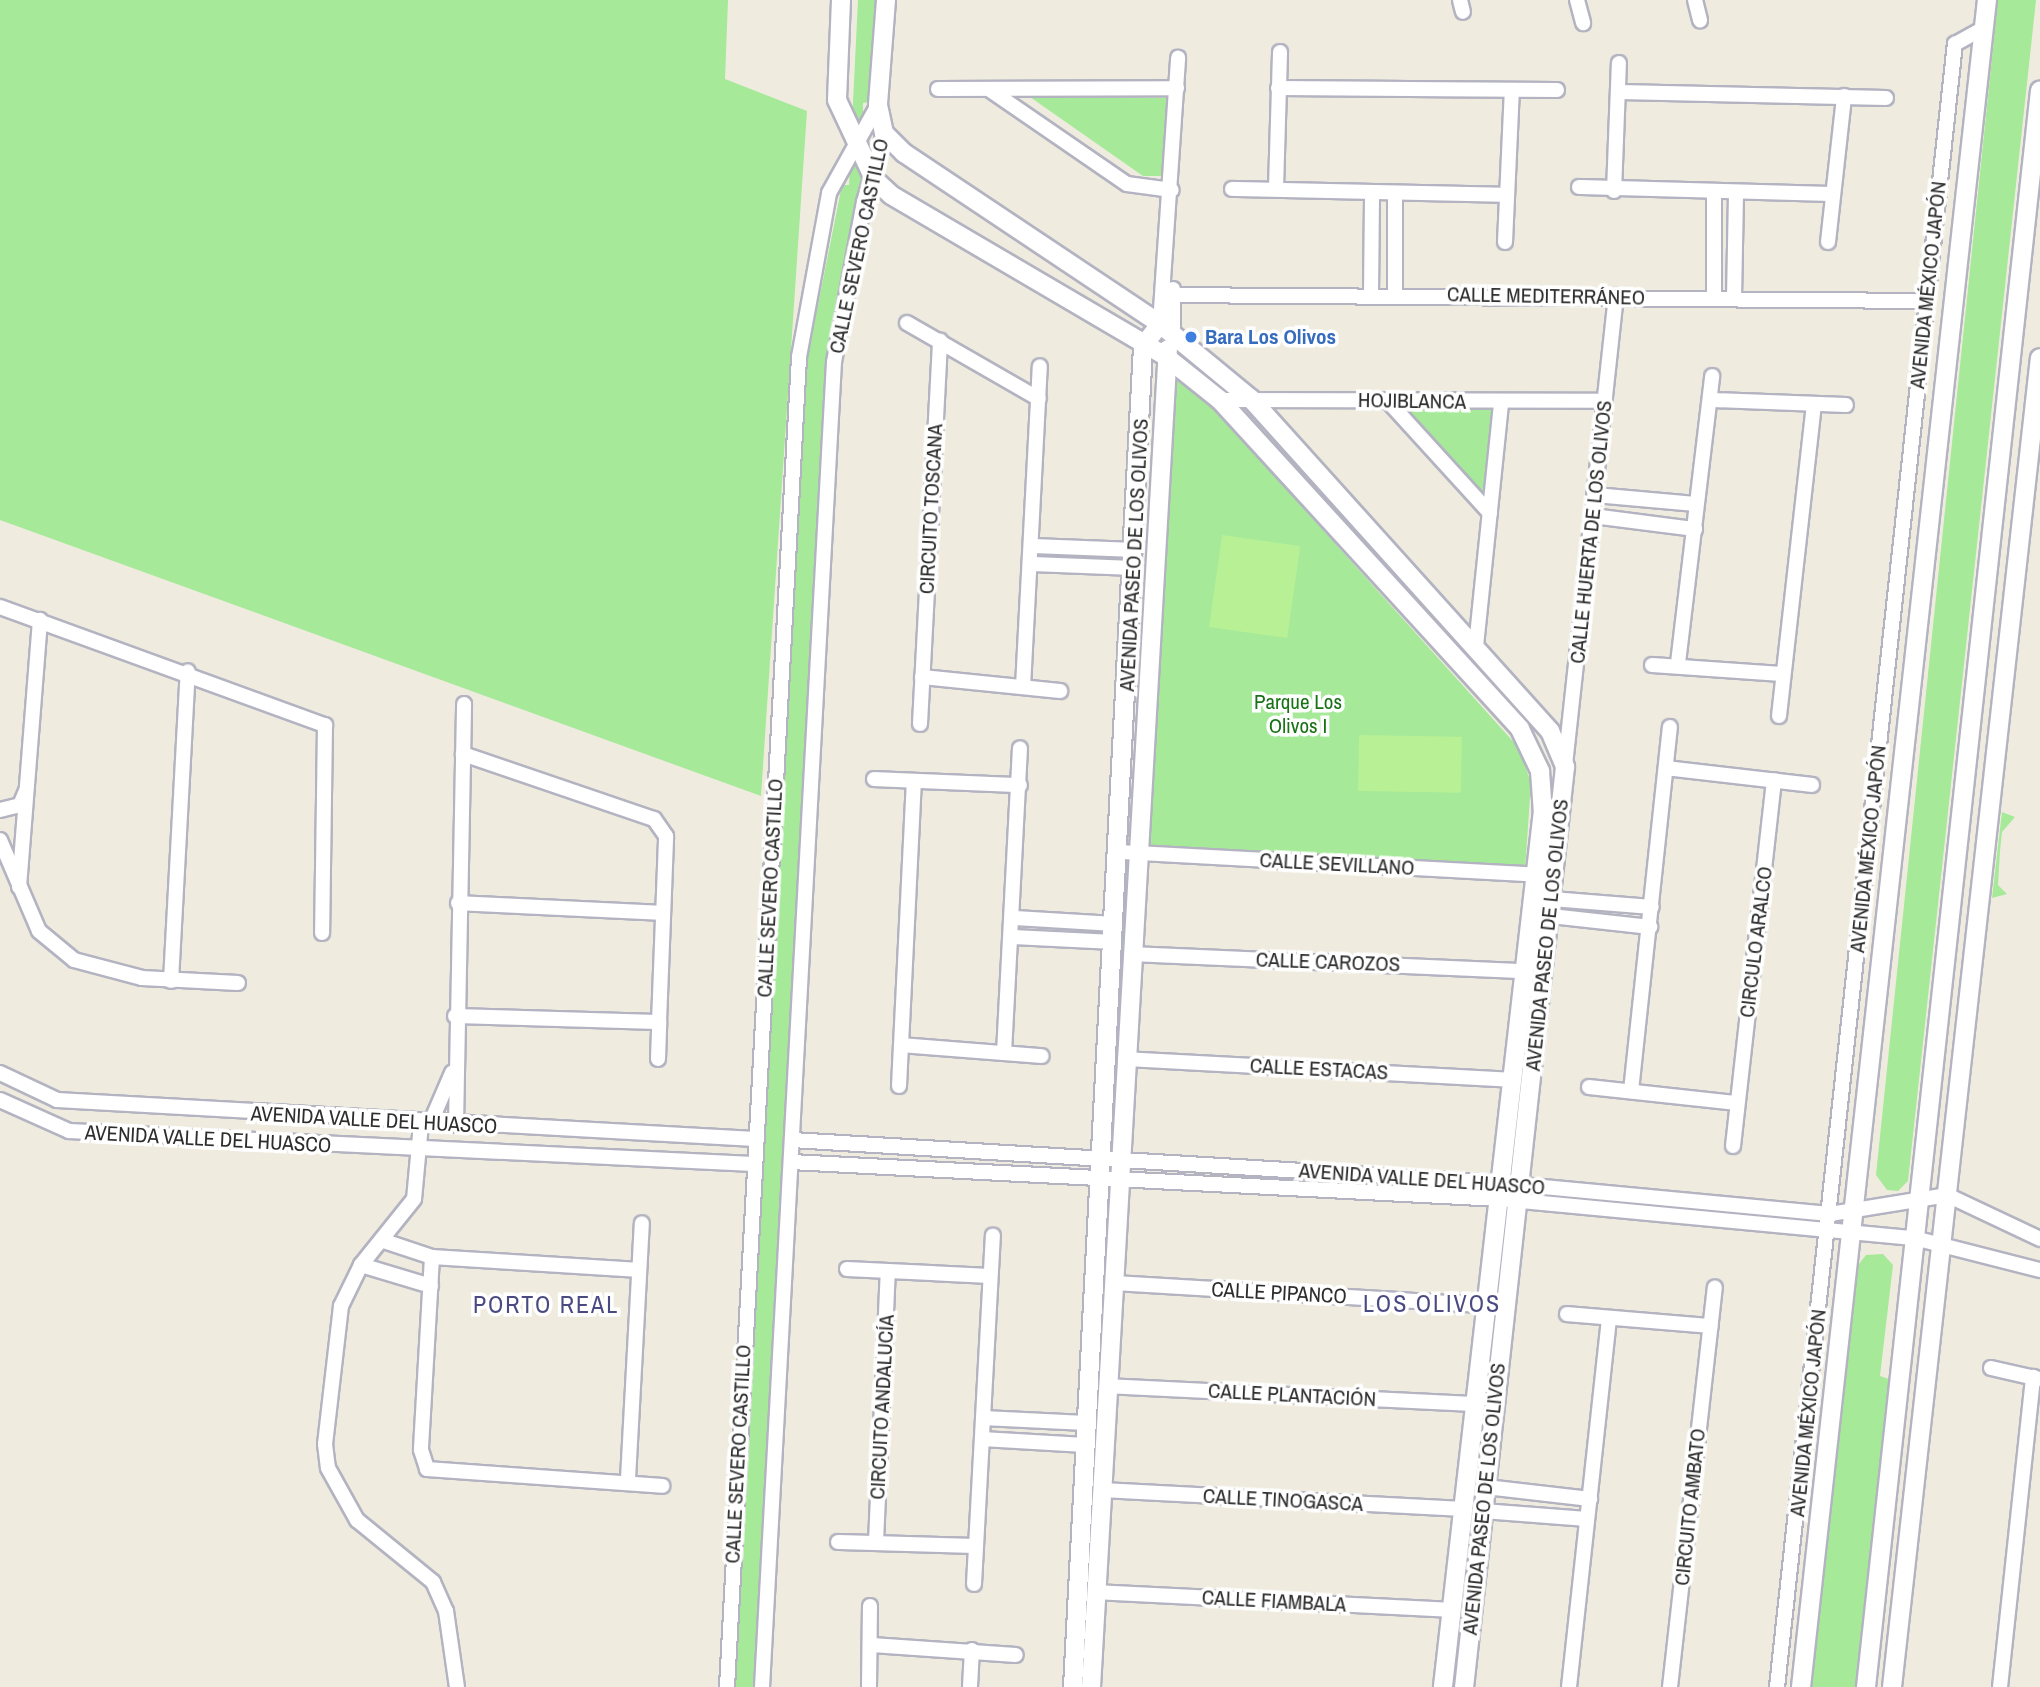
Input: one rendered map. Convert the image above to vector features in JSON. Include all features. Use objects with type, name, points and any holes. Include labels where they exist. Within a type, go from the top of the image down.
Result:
[{"type":"street","name":"AVENIDA PASEO DE LOS OLIVOS","points":[[841,0],[837,100],[853,145],[874,179],[891,195],[1143,346],[1165,356],[1220,400],[1520,729],[1540,771],[1535,875],[1512,1080],[1509,1192],[1486,1487],[1464,1687]]},
{"type":"street","name":"CALLE SEVERO CASTILLO","points":[[762,1687],[834,362],[884,133],[878,105],[886,0]]},
{"type":"street","points":[[1577,0],[1583,23]]},
{"type":"street","points":[[1695,0],[1700,20]]},
{"type":"street","name":"AVENIDA MÉXICO JAPÓN","points":[[1801,1687],[1987,0]]},
{"type":"street","name":"AVENIDA MÉXICO JAPÓN","points":[[1777,1687],[1955,44],[1984,28]]},
{"type":"street","points":[[1276,188],[1280,52]]},
{"type":"street","points":[[1143,346],[1166,329],[1170,295],[1167,260],[1178,58]]},
{"type":"street","points":[[1614,191],[1620,92],[1619,63]]},
{"type":"street","points":[[938,89],[1177,88]]},
{"type":"street","points":[[1278,88],[1557,90]]},
{"type":"street","points":[[990,90],[1127,184],[1172,190]]},
{"type":"street","points":[[1505,242],[1512,90]]},
{"type":"street","points":[[1866,1687],[2040,90]]},
{"type":"street","points":[[1620,92],[1886,98]]},
{"type":"street","points":[[1828,242],[1844,96]]},
{"type":"street","name":"CALLE SEVERO CASTILLO","points":[[727,1687],[753,1164],[799,357],[829,193],[853,145],[878,105]]},
{"type":"street","name":"AVENIDA PASEO DE LOS OLIVOS","points":[[884,133],[904,153],[1166,329],[1251,399],[1550,731],[1565,767],[1551,907],[1509,1192],[1487,1305],[1443,1687]]},
{"type":"street","points":[[1579,187],[1614,191],[1736,195],[1833,194]]},
{"type":"street","points":[[1232,189],[1507,195]]},
{"type":"street","points":[[1371,294],[1372,193]]},
{"type":"street","points":[[1395,193],[1395,295]]},
{"type":"street","points":[[1714,193],[1714,297]]},
{"type":"street","points":[[1734,298],[1736,195]]},
{"type":"street","name":"CALLE MEDITERRÁNEO","points":[[1170,295],[1371,294],[1926,301]]},
{"type":"street","name":"CALLE HUERTA DE LOS OLIVOS","points":[[1565,767],[1616,296]]},
{"type":"street","points":[[907,323],[1039,399]]},
{"type":"street","name":"AVENIDA PASEO DE LOS OLIVOS","points":[[1091,1687],[1166,329]]},
{"type":"street","name":"CIRCUITO TOSCANA","points":[[920,724],[940,341]]},
{"type":"street","name":"AVENIDA PASEO DE LOS OLIVOS","points":[[1073,1687],[1100,1160],[1120,852],[1143,346]]},
{"type":"street","points":[[1892,1687],[2004,679],[2035,436],[2040,358]]},
{"type":"street","points":[[1023,687],[1033,546],[1040,366]]},
{"type":"street","points":[[1678,663],[1696,504],[1713,400],[1712,376]]},
{"type":"street","name":"HOJIBLANCA","points":[[1220,400],[1605,401]]},
{"type":"street","points":[[1387,400],[1490,513]]},
{"type":"street","points":[[1713,400],[1814,406],[1846,405]]},
{"type":"street","points":[[1476,646],[1501,402]]},
{"type":"street","points":[[1779,716],[1814,406]]},
{"type":"street","points":[[1595,495],[1696,504]]},
{"type":"street","points":[[1593,516],[1695,529]]},
{"type":"street","points":[[1033,546],[1134,559]]},
{"type":"street","points":[[1032,564],[1134,559]]},
{"type":"street","points":[[0,607],[188,671],[325,725],[322,933]]},
{"type":"street","points":[[18,892],[29,783],[40,620]]},
{"type":"street","points":[[1653,665],[1678,663],[1782,674]]},
{"type":"street","points":[[171,981],[188,671]]},
{"type":"street","points":[[1977,676],[2004,679]]},
{"type":"street","points":[[922,677],[1060,691]]},
{"type":"street","points":[[456,1125],[454,1068],[464,704]]},
{"type":"street","points":[[1631,1091],[1670,727]]},
{"type":"street","points":[[1004,1053],[1015,918],[1020,748]]},
{"type":"street","points":[[463,754],[654,819],[666,836],[658,1059]]},
{"type":"street","points":[[1666,768],[1812,785]]},
{"type":"street","points":[[874,779],[1020,785]]},
{"type":"street","name":"CIRCULO ARALCO","points":[[1733,1146],[1774,780]]},
{"type":"street","points":[[899,1086],[914,781]]},
{"type":"street","points":[[0,810],[20,804],[29,783]]},
{"type":"street","points":[[0,840],[18,892],[39,931],[74,960],[113,974],[171,981],[238,983]]},
{"type":"street","name":"CALLE SEVILLANO","points":[[1120,852],[1555,875]]},
{"type":"street","points":[[458,903],[663,913]]},
{"type":"street","points":[[1551,907],[1652,907]]},
{"type":"street","points":[[1551,907],[1650,927]]},
{"type":"street","points":[[1015,918],[1115,924]]},
{"type":"street","points":[[1013,937],[1114,942]]},
{"type":"street","points":[[1948,939],[1975,942]]},
{"type":"street","name":"CALLE CAROZOS","points":[[1132,954],[1524,971]]},
{"type":"street","points":[[455,1016],[659,1022]]},
{"type":"street","points":[[901,1045],[1042,1056]]},
{"type":"street","name":"CALLE ESTACAS","points":[[1125,1059],[1512,1080]]},
{"type":"street","points":[[454,1068],[425,1124],[414,1199],[384,1241],[361,1265],[341,1306],[325,1444],[328,1468],[357,1520],[433,1582],[446,1611],[457,1687]]},
{"type":"street","name":"AVENIDA VALLE DEL HUASCO","points":[[0,1073],[57,1100],[425,1124],[755,1139]]},
{"type":"street","points":[[1589,1087],[1737,1103]]},
{"type":"street","name":"AVENIDA VALLE DEL HUASCO","points":[[0,1100],[69,1131],[422,1151],[753,1164]]},
{"type":"street","name":"AVENIDA VALLE DEL HUASCO","points":[[792,1140],[1119,1161],[1830,1214],[1947,1195]]},
{"type":"street","name":"AVENIDA VALLE DEL HUASCO","points":[[791,1162],[1118,1182],[1509,1192],[1849,1234],[1914,1238],[2040,1270]]},
{"type":"street","points":[[1947,1195],[2040,1240]]},
{"type":"street","points":[[628,1479],[636,1270],[642,1223]]},
{"type":"street","points":[[974,1584],[993,1236]]},
{"type":"street","points":[[384,1241],[432,1257],[636,1270]]},
{"type":"street","points":[[432,1257],[421,1450],[427,1469],[628,1479],[662,1486]]},
{"type":"street","points":[[361,1265],[431,1286]]},
{"type":"street","points":[[848,1269],[990,1276]]},
{"type":"street","name":"CIRCUITO ANDALUCÍA","points":[[876,1542],[888,1271]]},
{"type":"street","name":"CALLE PIPANCO","points":[[1113,1283],[1487,1305]]},
{"type":"street","name":"CIRCUITO AMBATO","points":[[1670,1687],[1715,1288]]},
{"type":"street","points":[[1567,1314],[1710,1326]]},
{"type":"street","points":[[1569,1687],[1609,1318]]},
{"type":"street","points":[[1992,1368],[2036,1378],[2000,1687]]},
{"type":"street","name":"CALLE PLANTACIÓN","points":[[1107,1387],[1477,1404]]},
{"type":"street","points":[[983,1418],[1086,1423]]},
{"type":"street","points":[[982,1438],[1085,1445]]},
{"type":"street","points":[[1486,1487],[1590,1499]]},
{"type":"street","name":"CALLE TINOGASCA","points":[[1101,1490],[1464,1509]]},
{"type":"street","points":[[1483,1511],[1587,1519]]},
{"type":"street","points":[[838,1542],[976,1546]]},
{"type":"street","name":"CALLE FIAMBALA","points":[[1096,1592],[1452,1610]]},
{"type":"street","points":[[869,1687],[872,1645],[870,1606]]},
{"type":"street","points":[[872,1645],[1016,1655]]},
{"type":"street","points":[[970,1687],[972,1650]]},
{"type":"green space","points":[[0,0],[728,0],[725,79],[807,111],[761,796],[0,520]]},
{"type":"green space","points":[[858,0],[877,0],[871,102],[863,103],[864,184],[827,372],[761,1687],[735,1687],[806,365],[842,185],[849,185]]},
{"type":"green space","points":[[1998,0],[2036,0],[1908,1181],[1898,1191],[1887,1190],[1876,1175]]},
{"type":"green space","points":[[1030,97],[1168,98],[1162,176],[1143,176]]},
{"type":"green space","name":"Parque Los Olivos I","points":[[1173,376],[1215,410],[1519,748],[1531,783],[1525,870],[1149,848]]},
{"type":"green space","points":[[1402,407],[1494,409],[1485,501]]},
{"type":"green space","points":[[1222,535],[1300,546],[1287,638],[1209,627]]},
{"type":"green space","points":[[1359,735],[1462,737],[1461,793],[1358,791]]},
{"type":"green space","points":[[2002,812],[2015,817],[2002,832],[2000,851],[1998,885],[2007,894],[1992,898]]},
{"type":"green space","points":[[1883,1254],[1893,1265],[1880,1376],[1889,1379],[1855,1687],[1811,1687],[1855,1269],[1866,1255]]},
{"type":"place","name":"Bara Los Olivos","points":[[1191,337]]},
{"type":"district","name":"LOS OLIVOS","points":[[1432,1304]]},
{"type":"district","name":"PORTO REAL","points":[[546,1305]]}]
